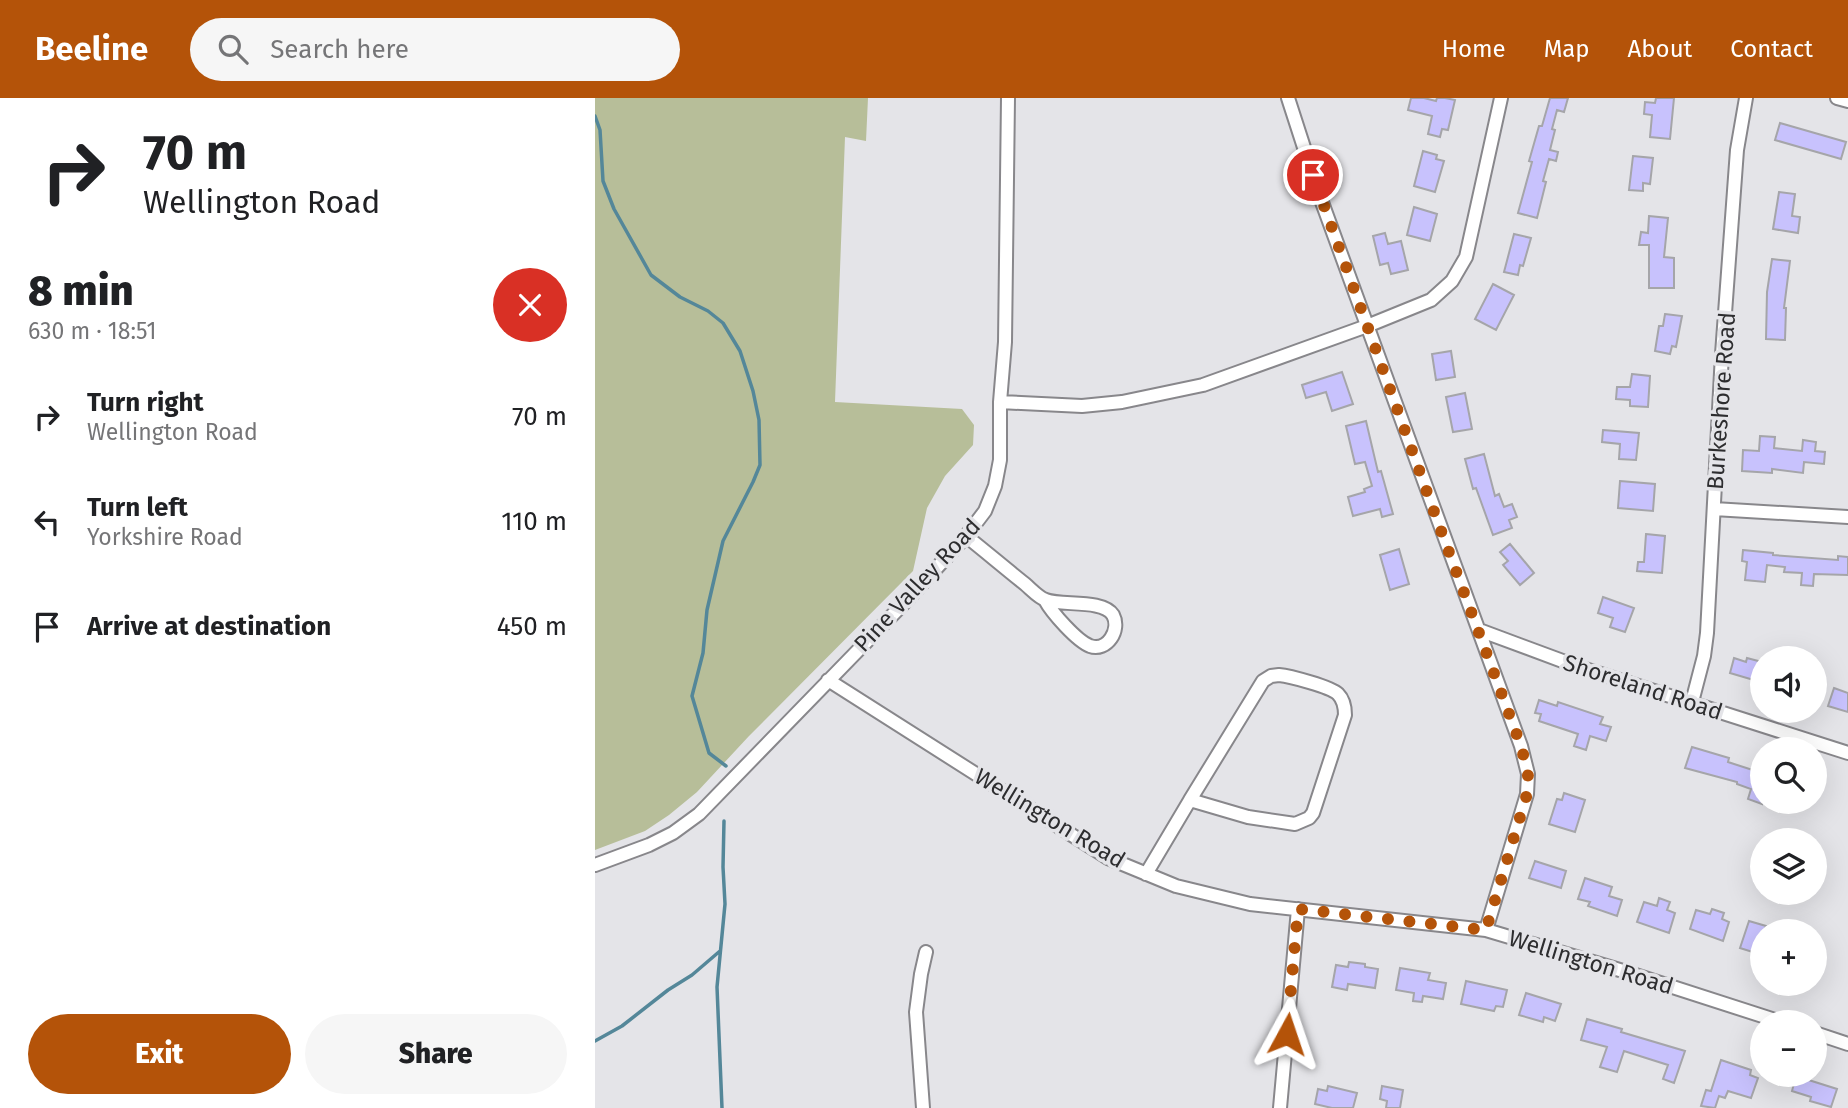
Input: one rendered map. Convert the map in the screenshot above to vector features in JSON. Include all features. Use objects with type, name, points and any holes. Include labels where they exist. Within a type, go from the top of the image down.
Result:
[{"type":"street","name":"Pine Valley Road","points":[[595,866],[673,833],[699,814],[908,598],[966,536],[985,511],[995,486],[1000,460],[1000,402],[1005,342],[1008,98]]},
{"type":"street","points":[[1288,98],[1319,194],[1521,746],[1528,774],[1527,794],[1486,930]]},
{"type":"street","points":[[1000,402],[1082,406],[1161,395],[1215,382],[1431,300],[1461,269],[1470,245],[1500,98]]},
{"type":"street","name":"Burkeshore Road","points":[[1692,702],[1707,633],[1737,150],[1746,98]]},
{"type":"street","points":[[1837,98],[1848,101]]},
{"type":"street","points":[[1714,509],[1848,517]]},
{"type":"street","points":[[966,536],[1045,600],[1051,612],[1089,646],[1098,647],[1108,643],[1114,636],[1114,616],[1107,609],[1045,600]]},
{"type":"street","name":"Shoreland Road","points":[[1479,630],[1576,666],[1848,753]]},
{"type":"street","points":[[1146,873],[1190,800],[1263,681],[1271,676],[1283,675],[1333,690],[1339,695],[1345,707],[1345,715],[1313,813],[1309,818],[1295,824],[1277,822],[1248,817],[1190,800]]},
{"type":"street","name":"Wellington Road","points":[[828,680],[1108,858],[1176,886],[1250,904],[1486,930],[1750,1012]]},
{"type":"street","points":[[1280,1108],[1298,909]]},
{"type":"street","points":[[923,1108],[916,1012],[926,952]]},
{"type":"street","points":[[1827,1037],[1848,1044]]},
{"type":"green space","points":[[595,98],[868,98],[866,141],[845,137],[835,402],[962,409],[974,425],[973,445],[945,476],[927,508],[913,571],[697,792],[645,831],[595,850]]},
{"type":"building","points":[[1411,98],[1455,100],[1448,130],[1442,129],[1440,137],[1428,134],[1432,116],[1408,110]]},
{"type":"building","points":[[1550,98],[1568,98],[1564,112],[1557,110],[1552,129],[1555,130],[1550,150],[1558,152],[1556,161],[1549,159],[1537,218],[1518,213],[1532,162],[1529,161]]},
{"type":"building","points":[[1656,98],[1674,98],[1670,139],[1650,137],[1652,115],[1644,114],[1645,102],[1655,103]]},
{"type":"building","points":[[1780,123],[1846,142],[1841,159],[1775,140]]},
{"type":"building","points":[[1423,151],[1437,155],[1436,159],[1444,161],[1435,192],[1414,186]]},
{"type":"building","points":[[1633,156],[1653,158],[1650,184],[1643,183],[1643,191],[1629,190]]},
{"type":"building","points":[[1779,192],[1795,194],[1792,216],[1800,217],[1798,233],[1773,229]]},
{"type":"building","points":[[1414,207],[1437,214],[1430,241],[1407,235]]},
{"type":"building","points":[[1649,216],[1668,218],[1664,257],[1674,258],[1674,288],[1649,288],[1649,245],[1639,245],[1641,232],[1648,233]]},
{"type":"building","points":[[1385,233],[1388,244],[1401,241],[1408,270],[1391,274],[1388,263],[1380,265],[1373,236]]},
{"type":"building","points":[[1514,234],[1531,238],[1518,275],[1504,272]]},
{"type":"building","points":[[1772,259],[1790,261],[1784,308],[1785,340],[1766,339],[1767,292]]},
{"type":"building","points":[[1493,284],[1514,295],[1496,330],[1475,319]]},
{"type":"building","points":[[1665,314],[1682,316],[1676,347],[1672,346],[1670,354],[1655,351],[1659,326],[1663,326]]},
{"type":"building","points":[[1451,351],[1455,377],[1436,380],[1432,354]]},
{"type":"building","points":[[1342,372],[1353,404],[1332,411],[1326,392],[1306,398],[1302,385]]},
{"type":"building","points":[[1632,374],[1650,376],[1648,407],[1630,406],[1630,400],[1616,399],[1617,387],[1630,387]]},
{"type":"building","points":[[1465,393],[1472,429],[1453,432],[1446,397]]},
{"type":"building","points":[[1366,421],[1378,472],[1381,471],[1393,514],[1382,517],[1380,509],[1353,516],[1348,497],[1365,492],[1364,489],[1372,486],[1365,462],[1355,464],[1346,426]]},
{"type":"building","points":[[1603,430],[1639,433],[1636,460],[1619,459],[1620,444],[1602,442]]},
{"type":"building","points":[[1760,436],[1775,437],[1774,448],[1802,451],[1803,440],[1816,442],[1815,451],[1825,452],[1824,464],[1804,462],[1803,473],[1772,469],[1772,473],[1742,471],[1743,450],[1759,451]]},
{"type":"building","points":[[1484,454],[1495,496],[1499,494],[1504,507],[1512,504],[1517,517],[1509,520],[1512,528],[1493,535],[1476,488],[1473,489],[1465,459]]},
{"type":"building","points":[[1620,481],[1655,484],[1653,511],[1618,508]]},
{"type":"building","points":[[1646,534],[1665,536],[1662,573],[1637,571],[1638,562],[1644,562]]},
{"type":"building","points":[[1510,544],[1534,573],[1520,585],[1503,565],[1508,561],[1500,552]]},
{"type":"building","points":[[1399,549],[1409,584],[1390,590],[1380,555]]},
{"type":"building","points":[[1743,550],[1838,560],[1838,556],[1848,557],[1848,575],[1814,574],[1813,586],[1801,585],[1802,573],[1784,572],[1785,567],[1767,565],[1765,582],[1745,580],[1747,562],[1742,561]]},
{"type":"building","points":[[1603,597],[1634,608],[1625,632],[1610,627],[1613,618],[1598,613]]},
{"type":"building","points":[[1734,658],[1746,662],[1747,658],[1750,659],[1750,679],[1730,673]]},
{"type":"building","points":[[1834,688],[1848,693],[1848,712],[1828,706]]},
{"type":"building","points":[[1539,700],[1557,706],[1558,702],[1603,717],[1600,724],[1611,727],[1606,741],[1590,736],[1586,750],[1574,746],[1578,734],[1539,721],[1541,714],[1535,713]]},
{"type":"building","points":[[1692,747],[1729,758],[1728,762],[1750,769],[1750,789],[1737,782],[1685,768]]},
{"type":"building","points":[[1564,793],[1585,800],[1575,832],[1549,824],[1557,799],[1562,800]]},
{"type":"building","points":[[1535,861],[1566,871],[1561,888],[1529,878]]},
{"type":"building","points":[[1585,878],[1612,887],[1609,896],[1622,900],[1617,916],[1588,906],[1590,902],[1578,899]]},
{"type":"building","points":[[1659,898],[1670,902],[1667,910],[1675,913],[1669,933],[1637,922],[1644,902],[1657,906]]},
{"type":"building","points":[[1712,909],[1724,913],[1722,919],[1729,922],[1723,941],[1690,929],[1696,910],[1710,914]]},
{"type":"building","points":[[1749,921],[1750,921],[1750,951],[1740,948]]},
{"type":"building","points":[[1349,962],[1378,969],[1375,988],[1348,984],[1347,990],[1332,987],[1336,965],[1348,967]]},
{"type":"building","points":[[1400,968],[1430,973],[1428,980],[1446,983],[1443,999],[1423,996],[1422,1002],[1413,1001],[1414,993],[1396,990]]},
{"type":"building","points":[[1466,981],[1507,990],[1503,1007],[1496,1006],[1494,1011],[1461,1004]]},
{"type":"building","points":[[1526,993],[1561,1004],[1555,1021],[1544,1017],[1543,1022],[1519,1015]]},
{"type":"building","points":[[1587,1019],[1685,1051],[1674,1083],[1663,1079],[1668,1065],[1624,1051],[1617,1072],[1600,1067],[1607,1047],[1581,1040]]},
{"type":"building","points":[[1721,1060],[1750,1070],[1750,1087],[1755,1087],[1751,1098],[1728,1091],[1725,1098],[1719,1096],[1715,1108],[1701,1106],[1706,1090],[1711,1091]]},
{"type":"building","points":[[1328,1086],[1357,1093],[1353,1108],[1332,1108],[1315,1104],[1318,1089],[1327,1091]]},
{"type":"building","points":[[1382,1086],[1403,1090],[1400,1108],[1386,1108],[1387,1101],[1380,1099]]},
{"type":"building","points":[[1827,1086],[1837,1089],[1831,1107],[1810,1101],[1811,1097],[1792,1091],[1793,1087]]},
{"type":"waterway","points":[[595,116],[600,130],[603,181],[614,209],[651,275],[680,297],[708,311],[723,323],[740,351],[759,420],[760,465],[723,541],[707,610],[703,653],[692,696],[709,753],[726,766]]},
{"type":"waterway","points":[[722,1108],[717,987],[725,904],[724,821]]},
{"type":"waterway","points":[[595,1041],[622,1026],[720,951]]},
{"type":"route","points":[[1287,1034],[1298,909],[1486,930],[1515,839],[1527,794],[1528,774],[1494,670],[1313,175]]}]
